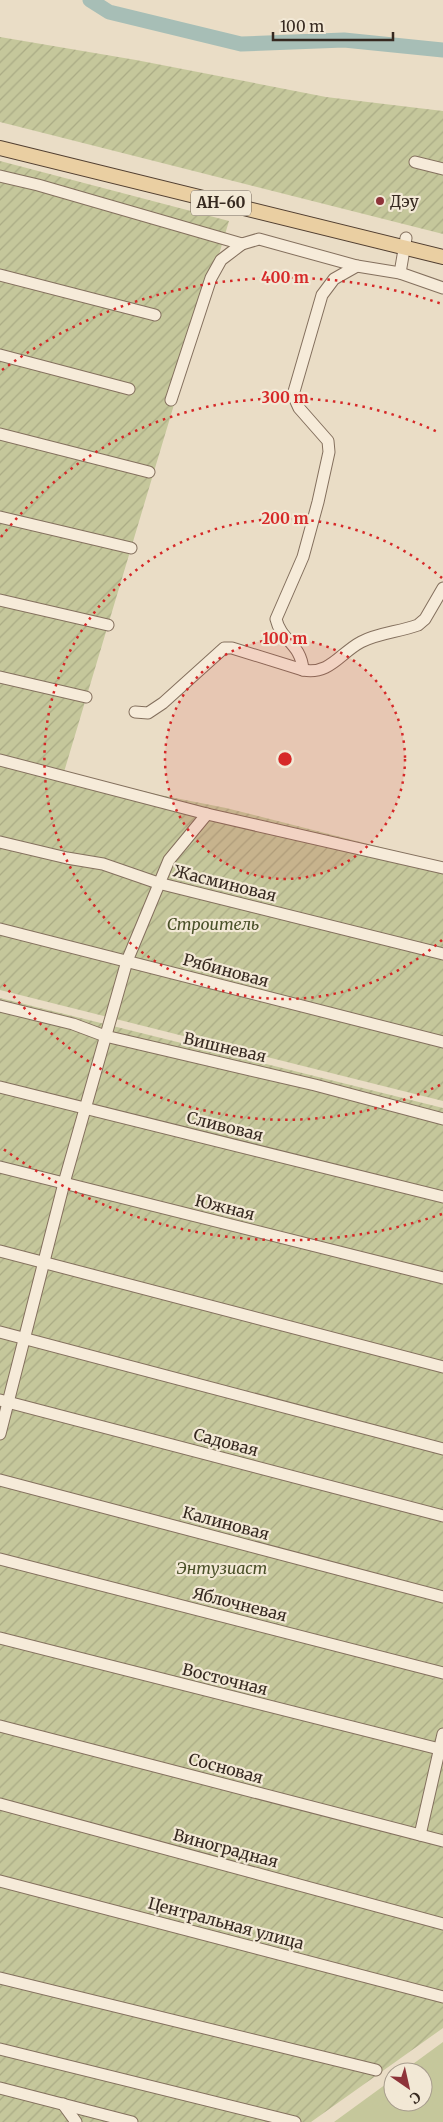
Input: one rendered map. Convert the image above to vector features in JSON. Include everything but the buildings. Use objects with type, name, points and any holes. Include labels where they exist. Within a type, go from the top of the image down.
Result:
[{"type":"main road","points":[[0,139],[405,243],[443,248]]},
{"type":"main road","name":"АН-60","points":[[0,148],[405,243],[443,257]]},
{"type":"street","points":[[415,162],[443,169]]},
{"type":"street","points":[[0,176],[38,185],[242,244]]},
{"type":"street","points":[[171,400],[211,278],[221,260],[242,244],[259,239],[357,266],[400,273],[443,288]]},
{"type":"street","points":[[400,273],[405,243]]},
{"type":"street","points":[[303,670],[300,653],[278,628],[276,619],[303,558],[329,452],[328,441],[299,408],[293,395],[322,295],[334,279],[357,266]]},
{"type":"street","points":[[0,275],[155,315]]},
{"type":"street","points":[[0,355],[129,389]]},
{"type":"street","points":[[0,434],[149,472]]},
{"type":"street","points":[[0,517],[132,548]]},
{"type":"street","points":[[135,712],[148,714],[163,703],[224,648],[232,648],[303,670],[315,672],[323,669],[360,642],[418,625],[425,619],[443,588]]},
{"type":"street","points":[[0,600],[108,625]]},
{"type":"street","points":[[0,677],[86,697]]},
{"type":"street","points":[[0,760],[207,814],[443,868]]},
{"type":"street","points":[[0,1434],[4,1401],[24,1338],[84,1108],[127,961],[169,860],[207,814]]},
{"type":"street","name":"Жасминовая","points":[[0,842],[67,858],[104,864],[158,883],[443,954]]},
{"type":"street","name":"Рябиновая","points":[[0,929],[443,1042]]},
{"type":"street","name":"Вишневая","points":[[0,1006],[73,1024],[106,1036],[315,1085],[443,1119]]},
{"type":"street","name":"Сливовая","points":[[0,1087],[443,1197]]},
{"type":"street","name":"Южная","points":[[0,1166],[443,1278]]},
{"type":"street","points":[[0,1251],[443,1367]]},
{"type":"street","points":[[0,1332],[443,1449]]},
{"type":"street","name":"Садовая","points":[[4,1401],[443,1516]]},
{"type":"street","name":"Калиновая","points":[[0,1480],[443,1597]]},
{"type":"street","name":"Яблочневая","points":[[0,1559],[443,1673]]},
{"type":"street","name":"Восточная","points":[[0,1638],[441,1750]]},
{"type":"street","name":"Сосновая","points":[[0,1726],[443,1841]]},
{"type":"street","points":[[420,1835],[441,1750],[443,1734]]},
{"type":"street","name":"Виноградная","points":[[0,1804],[443,1924]]},
{"type":"street","name":"Центральная улица","points":[[0,1880],[443,1996]]},
{"type":"street","points":[[0,1978],[376,2070]]},
{"type":"street","points":[[0,2049],[295,2122]]},
{"type":"street","points":[[0,2088],[132,2122]]},
{"type":"street","points":[[63,2104],[76,2122]]},
{"type":"green space","points":[[0,37],[136,60],[326,97],[443,111],[443,234],[0,122]]},
{"type":"green space","name":"Строитель","points":[[0,161],[229,221],[64,772],[160,795],[226,808],[443,863],[443,1101],[0,990]]},
{"type":"green space","name":"Энтузиаст","points":[[0,998],[443,1108],[443,2028],[395,2062],[383,2062],[383,2071],[311,2122],[0,2122]]},
{"type":"green space","points":[[443,2042],[443,2122],[334,2122],[383,2086],[383,2112],[433,2112],[433,2062],[416,2062]]},
{"type":"waterway","points":[[90,0],[109,12],[241,44],[344,40],[443,50]]},
{"type":"place","name":"Дэу","points":[[380,201]]}]
